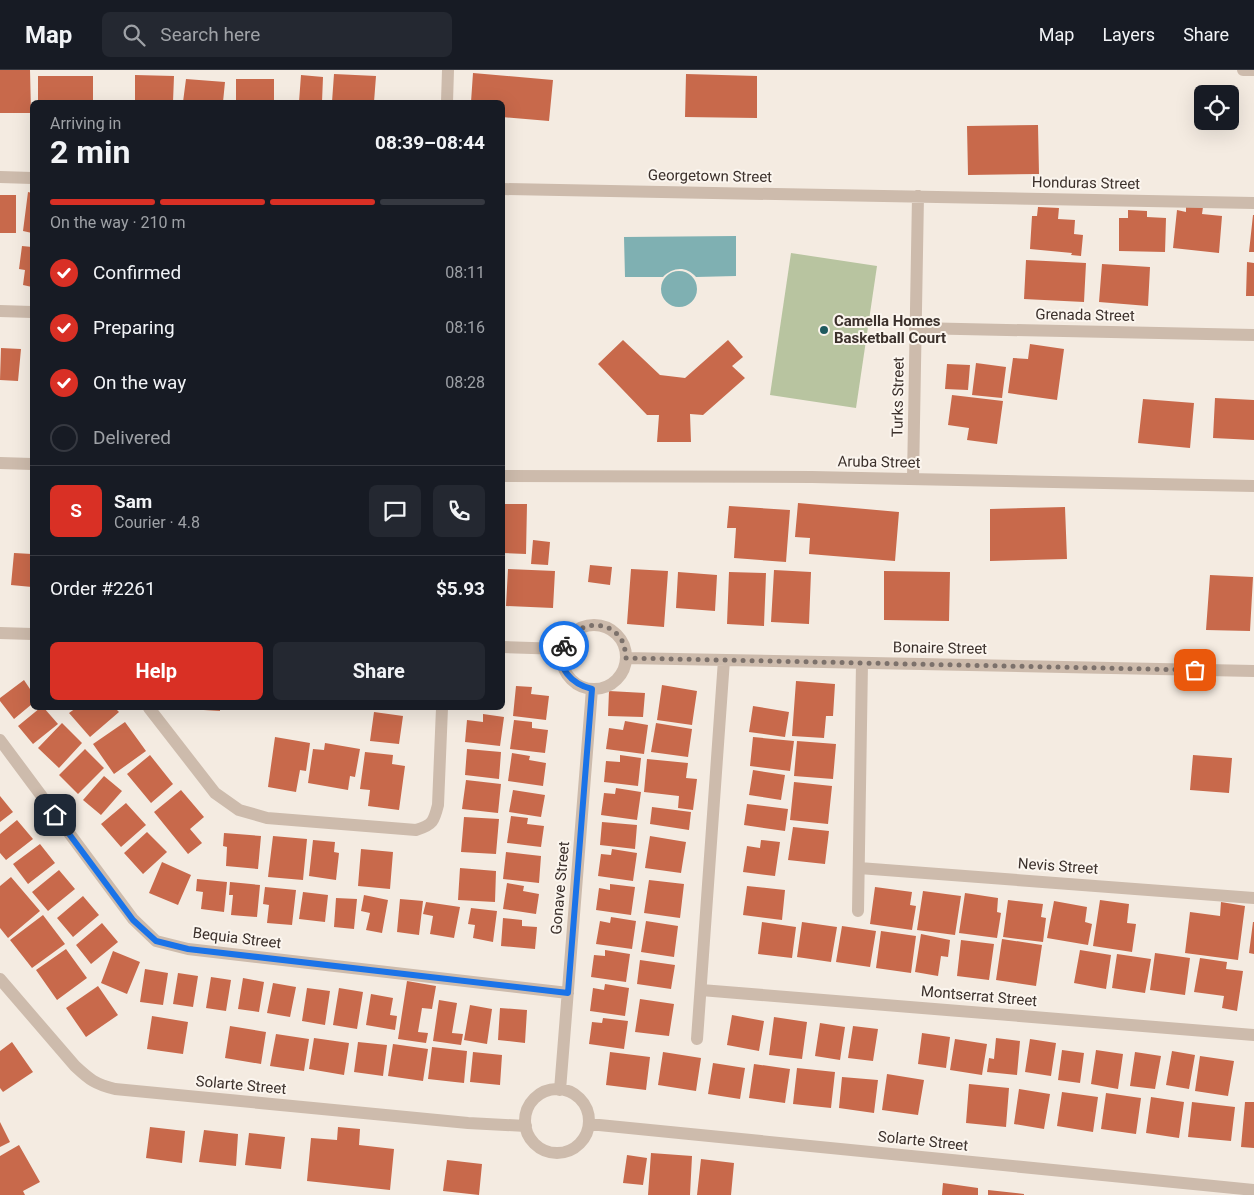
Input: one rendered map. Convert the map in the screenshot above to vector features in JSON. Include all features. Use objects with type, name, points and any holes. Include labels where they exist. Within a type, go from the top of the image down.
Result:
[{"type":"street","points":[[448,70],[448,100]]},
{"type":"street","points":[[1242,70],[1254,70]]},
{"type":"street","points":[[0,177],[30,178]]},
{"type":"street","name":"Georgetown Street","points":[[505,189],[918,196]]},
{"type":"street","name":"Honduras Street","points":[[918,196],[1254,203]]},
{"type":"street","name":"Turks Street","points":[[913,479],[918,196]]},
{"type":"street","points":[[0,311],[30,312]]},
{"type":"street","name":"Grenada Street","points":[[915,328],[1254,335]]},
{"type":"street","points":[[0,463],[30,464]]},
{"type":"street","name":"Aruba Street","points":[[505,476],[802,477],[1254,486]]},
{"type":"street","points":[[594,625],[604,626],[620,638],[625,648],[626,658],[625,668],[620,677],[612,684],[592,689],[575,683],[568,676],[562,658],[567,639],[583,626],[594,625]]},
{"type":"street","points":[[0,633],[30,634]]},
{"type":"street","points":[[505,648],[563,649]]},
{"type":"street","name":"Bonaire Street","points":[[626,658],[1254,671]]},
{"type":"street","points":[[698,1039],[724,660]]},
{"type":"street","points":[[858,911],[862,663]]},
{"type":"street","name":"Gonave Street","points":[[560,1090],[592,689]]},
{"type":"street","points":[[151,710],[215,792],[240,810],[267,818],[416,830],[427,827],[434,820],[438,805],[442,710]]},
{"type":"street","name":"Bequia Street","points":[[0,740],[133,920],[156,941],[188,949],[568,993]]},
{"type":"street","name":"Nevis Street","points":[[859,868],[1254,898]]},
{"type":"street","name":"Solarte Street","points":[[0,979],[75,1066],[89,1080],[100,1085],[115,1089],[468,1123],[526,1126]]},
{"type":"street","name":"Montserrat Street","points":[[701,990],[1254,1035]]},
{"type":"street","points":[[560,1090],[567,1091],[576,1096],[584,1104],[589,1124],[586,1135],[580,1144],[571,1150],[561,1153],[550,1153],[532,1141],[527,1132],[526,1113],[534,1099],[541,1094],[560,1090]]},
{"type":"street","name":"Solarte Street","points":[[589,1124],[1254,1190]]},
{"type":"green space","name":"Camella Homes Basketball Court","points":[[791,253],[877,266],[856,408],[770,395]]},
{"type":"water","points":[[736,236],[736,276],[696,277],[688,271],[679,269],[671,271],[663,277],[625,277],[624,237]]},
{"type":"water","points":[[679,271],[686,272],[692,276],[696,282],[696,296],[692,302],[686,306],[679,307],[672,306],[666,302],[662,296],[661,289],[662,282],[666,276],[672,272]]},
{"type":"building","points":[[0,70],[30,70],[30,113],[0,113]]},
{"type":"building","points":[[473,73],[553,80],[549,121],[505,117],[505,100],[471,100]]},
{"type":"building","points":[[334,74],[376,76],[374,100],[332,100]]},
{"type":"building","points":[[686,74],[757,76],[757,118],[685,117]]},
{"type":"building","points":[[135,75],[174,76],[173,100],[135,100]]},
{"type":"building","points":[[301,75],[323,77],[322,100],[299,100]]},
{"type":"building","points":[[38,76],[93,76],[93,100],[38,100]]},
{"type":"building","points":[[186,79],[225,82],[223,100],[183,100]]},
{"type":"building","points":[[236,79],[274,79],[274,100],[236,100]]},
{"type":"building","points":[[1038,125],[1039,174],[968,175],[967,126]]},
{"type":"building","points":[[28,192],[30,192],[30,233],[23,231]]},
{"type":"building","points":[[0,195],[16,195],[16,233],[0,233]]},
{"type":"building","points":[[1186,205],[1203,207],[1202,214],[1222,216],[1219,253],[1173,248],[1177,210],[1186,212]]},
{"type":"building","points":[[1038,207],[1059,208],[1058,219],[1075,220],[1074,234],[1083,235],[1081,256],[1071,255],[1072,253],[1030,249],[1032,216],[1037,216]]},
{"type":"building","points":[[1128,210],[1147,211],[1147,217],[1166,218],[1165,252],[1119,251],[1119,218],[1128,218]]},
{"type":"building","points":[[1253,215],[1254,252],[1249,252]]},
{"type":"building","points":[[22,246],[30,247],[30,287],[23,285],[25,270],[19,269]]},
{"type":"building","points":[[1026,260],[1086,263],[1084,302],[1024,299]]},
{"type":"building","points":[[1247,262],[1254,263],[1254,296],[1246,296]]},
{"type":"building","points":[[1102,264],[1150,267],[1148,306],[1099,302]]},
{"type":"building","points":[[623,340],[660,375],[685,378],[728,340],[743,357],[732,366],[745,378],[703,415],[690,414],[691,442],[657,442],[659,415],[647,415],[598,364]]},
{"type":"building","points":[[1030,344],[1064,349],[1057,400],[1008,393],[1013,358],[1028,359]]},
{"type":"building","points":[[1,348],[21,349],[18,381],[0,380]]},
{"type":"building","points":[[976,363],[1006,367],[1002,398],[972,395]]},
{"type":"building","points":[[947,364],[970,365],[968,390],[945,389]]},
{"type":"building","points":[[952,395],[1003,401],[997,444],[967,440],[969,428],[948,425]]},
{"type":"building","points":[[1215,398],[1254,400],[1254,440],[1213,438]]},
{"type":"building","points":[[1143,399],[1194,403],[1190,448],[1138,443]]},
{"type":"building","points":[[798,503],[899,512],[895,561],[809,554],[810,538],[795,537]]},
{"type":"building","points":[[505,504],[527,504],[526,554],[505,553]]},
{"type":"building","points":[[729,506],[790,510],[786,562],[734,558],[736,528],[727,528]]},
{"type":"building","points":[[1065,507],[1067,559],[990,561],[990,509]]},
{"type":"building","points":[[533,540],[550,542],[548,565],[531,564]]},
{"type":"building","points":[[14,553],[30,554],[30,587],[11,585]]},
{"type":"building","points":[[590,565],[612,567],[610,585],[588,582]]},
{"type":"building","points":[[508,569],[555,571],[553,608],[506,606]]},
{"type":"building","points":[[631,569],[668,571],[664,627],[627,624]]},
{"type":"building","points":[[774,570],[811,572],[809,624],[771,622]]},
{"type":"building","points":[[884,571],[950,572],[949,621],[884,620]]},
{"type":"building","points":[[678,572],[717,575],[715,611],[676,608]]},
{"type":"building","points":[[729,572],[766,573],[764,626],[727,624]]},
{"type":"building","points":[[1210,575],[1253,577],[1250,631],[1206,630]]},
{"type":"building","points":[[24,680],[30,689],[30,706],[14,719],[0,701],[0,698]]},
{"type":"building","points":[[796,681],[835,684],[833,716],[826,716],[824,738],[792,736]]},
{"type":"building","points":[[662,685],[697,691],[692,725],[657,720]]},
{"type":"building","points":[[516,686],[532,687],[531,694],[549,696],[546,720],[513,716]]},
{"type":"building","points":[[609,691],[645,693],[643,717],[608,716]]},
{"type":"building","points":[[753,706],[789,712],[785,737],[749,732]]},
{"type":"building","points":[[38,710],[46,710],[58,724],[33,744],[18,726]]},
{"type":"building","points":[[73,710],[117,710],[119,712],[90,737],[69,713]]},
{"type":"building","points":[[374,712],[403,716],[399,744],[370,741]]},
{"type":"building","points":[[483,714],[504,717],[500,746],[465,742],[467,720],[483,722]]},
{"type":"building","points":[[514,720],[532,722],[532,728],[548,730],[545,753],[510,749]]},
{"type":"building","points":[[625,721],[648,725],[644,754],[606,749],[609,728],[623,730]]},
{"type":"building","points":[[125,722],[146,751],[114,774],[93,744]]},
{"type":"building","points":[[62,723],[82,743],[59,768],[38,748]]},
{"type":"building","points":[[656,723],[692,729],[688,757],[651,752]]},
{"type":"building","points":[[275,737],[310,743],[306,771],[300,770],[296,792],[268,787]]},
{"type":"building","points":[[753,737],[794,741],[790,771],[750,766]]},
{"type":"building","points":[[797,741],[836,744],[833,779],[794,776]]},
{"type":"building","points":[[325,743],[360,749],[355,777],[350,776],[348,790],[308,783],[313,749],[324,750]]},
{"type":"building","points":[[85,749],[104,768],[78,794],[59,775]]},
{"type":"building","points":[[467,749],[501,752],[499,779],[465,775]]},
{"type":"building","points":[[365,752],[393,755],[392,764],[405,766],[399,810],[368,806],[370,790],[360,789]]},
{"type":"building","points":[[512,753],[530,756],[529,760],[546,763],[543,786],[508,781]]},
{"type":"building","points":[[150,755],[173,784],[151,803],[127,774]]},
{"type":"building","points":[[620,755],[641,758],[638,786],[604,782],[606,761],[620,762]]},
{"type":"building","points":[[1193,755],[1232,758],[1229,793],[1190,790]]},
{"type":"building","points":[[647,759],[688,763],[686,778],[697,779],[693,810],[678,808],[679,796],[644,792]]},
{"type":"building","points":[[753,770],[785,775],[781,800],[749,795]]},
{"type":"building","points":[[104,776],[122,791],[101,815],[83,800]]},
{"type":"building","points":[[466,780],[501,784],[498,813],[462,809]]},
{"type":"building","points":[[794,782],[832,786],[828,824],[790,820]]},
{"type":"building","points":[[616,788],[641,792],[637,820],[601,815],[604,793],[615,794]]},
{"type":"building","points":[[181,790],[204,817],[190,829],[202,843],[188,854],[154,812]]},
{"type":"building","points":[[513,790],[545,795],[541,817],[509,812]]},
{"type":"building","points":[[0,796],[13,812],[0,822]]},
{"type":"building","points":[[126,803],[146,825],[121,847],[101,824]]},
{"type":"building","points":[[747,804],[788,809],[785,831],[744,825]]},
{"type":"building","points":[[652,807],[691,812],[689,830],[650,824]]},
{"type":"building","points":[[511,816],[528,818],[527,824],[544,826],[541,847],[507,843]]},
{"type":"building","points":[[464,817],[499,819],[496,854],[461,852]]},
{"type":"building","points":[[17,820],[33,839],[6,860],[0,853],[0,834]]},
{"type":"building","points":[[602,822],[637,825],[635,849],[600,845]]},
{"type":"building","points":[[793,827],[829,831],[825,864],[788,860]]},
{"type":"building","points":[[147,832],[167,852],[143,874],[124,853]]},
{"type":"building","points":[[224,833],[261,836],[258,869],[226,866],[227,847],[223,846]]},
{"type":"building","points":[[273,836],[307,839],[303,880],[268,877]]},
{"type":"building","points":[[650,836],[686,842],[681,873],[645,868]]},
{"type":"building","points":[[313,840],[335,842],[334,852],[339,853],[336,880],[309,876]]},
{"type":"building","points":[[761,840],[780,842],[775,876],[743,872],[747,846],[760,848]]},
{"type":"building","points":[[40,844],[55,863],[28,884],[13,864]]},
{"type":"building","points":[[361,849],[393,852],[390,889],[358,886]]},
{"type":"building","points":[[612,849],[637,853],[633,881],[598,876],[601,854],[611,855]]},
{"type":"building","points":[[506,852],[541,856],[539,883],[503,879]]},
{"type":"building","points":[[162,862],[191,875],[178,905],[149,893]]},
{"type":"building","points":[[460,868],[496,871],[495,902],[458,900]]},
{"type":"building","points":[[59,870],[75,889],[48,911],[32,892]]},
{"type":"building","points":[[11,877],[40,911],[8,938],[0,928],[0,886]]},
{"type":"building","points":[[197,879],[227,882],[224,912],[201,909],[203,892],[196,891]]},
{"type":"building","points":[[649,880],[684,884],[680,918],[644,913]]},
{"type":"building","points":[[230,882],[260,885],[257,917],[231,915],[233,895],[229,895]]},
{"type":"building","points":[[507,883],[524,886],[523,891],[539,894],[536,914],[503,909]]},
{"type":"building","points":[[610,884],[635,887],[631,915],[596,910],[599,888],[610,890]]},
{"type":"building","points":[[747,886],[785,890],[782,920],[743,915]]},
{"type":"building","points":[[265,887],[296,890],[292,925],[267,923],[269,905],[263,904]]},
{"type":"building","points":[[875,887],[912,892],[910,905],[916,906],[912,930],[870,924]]},
{"type":"building","points":[[923,891],[961,896],[955,935],[917,930]]},
{"type":"building","points":[[303,892],[328,895],[325,922],[299,919]]},
{"type":"building","points":[[965,893],[998,898],[997,912],[1001,913],[997,938],[959,933]]},
{"type":"building","points":[[364,895],[388,900],[382,933],[366,930],[370,913],[361,911]]},
{"type":"building","points":[[83,896],[99,915],[73,937],[57,918]]},
{"type":"building","points":[[336,898],[357,899],[354,929],[334,927]]},
{"type":"building","points":[[400,899],[423,901],[419,935],[397,932]]},
{"type":"building","points":[[1008,900],[1043,904],[1041,917],[1046,918],[1043,942],[1003,937]]},
{"type":"building","points":[[1100,900],[1129,904],[1127,923],[1136,924],[1132,952],[1093,946]]},
{"type":"building","points":[[1054,901],[1087,907],[1085,922],[1092,924],[1088,945],[1047,938]]},
{"type":"building","points":[[426,902],[460,907],[454,938],[430,934],[433,916],[423,914]]},
{"type":"building","points":[[1221,902],[1245,906],[1238,960],[1185,953],[1190,912],[1220,916]]},
{"type":"building","points":[[471,908],[497,911],[493,942],[473,938],[475,925],[468,924]]},
{"type":"building","points":[[43,915],[65,944],[32,968],[10,940]]},
{"type":"building","points":[[611,917],[636,921],[632,949],[596,944],[600,921],[610,923]]},
{"type":"building","points":[[503,918],[522,920],[522,926],[537,927],[535,949],[501,946]]},
{"type":"building","points":[[646,921],[678,926],[674,957],[641,952]]},
{"type":"building","points":[[762,922],[796,927],[792,958],[758,954]]},
{"type":"building","points":[[802,922],[837,927],[831,962],[797,957]]},
{"type":"building","points":[[1254,922],[1254,954],[1249,953]]},
{"type":"building","points":[[102,923],[118,942],[91,964],[76,945]]},
{"type":"building","points":[[842,926],[876,931],[870,967],[836,962]]},
{"type":"building","points":[[881,931],[916,936],[911,973],[876,968]]},
{"type":"building","points":[[921,934],[950,940],[948,957],[941,956],[938,976],[915,972]]},
{"type":"building","points":[[1002,939],[1042,945],[1036,986],[996,980]]},
{"type":"building","points":[[961,940],[994,944],[989,980],[957,976]]},
{"type":"building","points":[[66,949],[87,978],[57,1000],[36,970]]},
{"type":"building","points":[[605,950],[630,954],[626,982],[591,977],[594,955],[605,956]]},
{"type":"building","points":[[1080,950],[1111,955],[1106,989],[1074,983]]},
{"type":"building","points":[[113,951],[140,962],[127,994],[101,983]]},
{"type":"building","points":[[1155,953],[1190,958],[1185,995],[1150,990]]},
{"type":"building","points":[[1117,954],[1151,959],[1145,993],[1112,988]]},
{"type":"building","points":[[1200,958],[1227,962],[1226,969],[1243,971],[1237,1011],[1222,1008],[1224,996],[1194,992]]},
{"type":"building","points":[[640,960],[675,965],[671,989],[637,984]]},
{"type":"building","points":[[145,969],[168,973],[163,1005],[140,1002]]},
{"type":"building","points":[[178,973],[198,976],[193,1007],[173,1004]]},
{"type":"building","points":[[211,977],[231,980],[226,1011],[206,1008]]},
{"type":"building","points":[[243,978],[264,982],[259,1012],[238,1009]]},
{"type":"building","points":[[407,981],[436,986],[432,1009],[422,1008],[418,1032],[428,1033],[426,1043],[398,1039]]},
{"type":"building","points":[[273,983],[296,987],[290,1017],[267,1013]]},
{"type":"building","points":[[605,984],[629,988],[625,1016],[590,1011],[593,988],[604,990]]},
{"type":"building","points":[[98,986],[118,1015],[86,1037],[66,1008]]},
{"type":"building","points":[[307,988],[330,991],[325,1025],[302,1021]]},
{"type":"building","points":[[339,988],[363,992],[357,1029],[333,1025]]},
{"type":"building","points":[[371,994],[393,998],[390,1015],[397,1016],[395,1030],[366,1025]]},
{"type":"building","points":[[640,999],[674,1004],[669,1036],[635,1032]]},
{"type":"building","points":[[439,1000],[457,1003],[452,1033],[463,1034],[461,1045],[433,1041]]},
{"type":"building","points":[[470,1005],[492,1009],[487,1044],[464,1040]]},
{"type":"building","points":[[500,1008],[527,1010],[525,1043],[498,1040]]},
{"type":"building","points":[[732,1015],[764,1021],[759,1051],[727,1045]]},
{"type":"building","points":[[152,1016],[188,1022],[183,1054],[147,1049]]},
{"type":"building","points":[[774,1017],[807,1022],[802,1059],[769,1055]]},
{"type":"building","points":[[603,1018],[628,1021],[624,1049],[589,1044],[592,1022],[602,1023]]},
{"type":"building","points":[[820,1023],[845,1027],[840,1060],[815,1056]]},
{"type":"building","points":[[230,1026],[266,1032],[261,1064],[225,1058]]},
{"type":"building","points":[[853,1026],[878,1029],[873,1061],[848,1058]]},
{"type":"building","points":[[922,1033],[950,1037],[946,1068],[918,1064]]},
{"type":"building","points":[[276,1034],[309,1039],[304,1071],[270,1066]]},
{"type":"building","points":[[314,1038],[349,1043],[344,1075],[309,1069]]},
{"type":"building","points":[[996,1038],[1020,1041],[1017,1075],[987,1072],[989,1058],[994,1059]]},
{"type":"building","points":[[955,1039],[987,1044],[982,1075],[950,1070]]},
{"type":"building","points":[[1030,1039],[1056,1043],[1051,1076],[1025,1072]]},
{"type":"building","points":[[12,1042],[33,1072],[3,1092],[0,1088],[0,1051]]},
{"type":"building","points":[[358,1042],[387,1045],[383,1076],[354,1072]]},
{"type":"building","points":[[393,1044],[428,1049],[423,1081],[388,1076]]},
{"type":"building","points":[[432,1047],[467,1051],[464,1083],[428,1079]]},
{"type":"building","points":[[1062,1050],[1084,1053],[1080,1083],[1058,1080]]},
{"type":"building","points":[[1096,1050],[1123,1054],[1118,1089],[1091,1084]]},
{"type":"building","points":[[1172,1051],[1195,1055],[1189,1089],[1166,1085]]},
{"type":"building","points":[[473,1052],[502,1055],[500,1085],[470,1082]]},
{"type":"building","points":[[610,1052],[650,1057],[646,1090],[606,1085]]},
{"type":"building","points":[[663,1052],[701,1058],[696,1091],[658,1085]]},
{"type":"building","points":[[1135,1052],[1161,1056],[1155,1089],[1130,1086]]},
{"type":"building","points":[[1200,1056],[1234,1061],[1228,1096],[1195,1091]]},
{"type":"building","points":[[713,1063],[745,1068],[740,1099],[708,1094]]},
{"type":"building","points":[[754,1064],[790,1069],[785,1103],[749,1098]]},
{"type":"building","points":[[797,1068],[835,1072],[831,1108],[793,1104]]},
{"type":"building","points":[[887,1074],[924,1080],[918,1115],[882,1110]]},
{"type":"building","points":[[842,1077],[878,1080],[874,1113],[839,1108]]},
{"type":"building","points":[[969,1084],[1009,1088],[1006,1127],[966,1123]]},
{"type":"building","points":[[1019,1089],[1050,1094],[1044,1129],[1014,1124]]},
{"type":"building","points":[[1062,1092],[1098,1097],[1093,1132],[1057,1126]]},
{"type":"building","points":[[1106,1093],[1141,1098],[1136,1134],[1101,1129]]},
{"type":"building","points":[[1151,1097],[1184,1102],[1179,1138],[1146,1133]]},
{"type":"building","points":[[1192,1102],[1235,1107],[1231,1141],[1188,1137]]},
{"type":"building","points":[[1245,1102],[1254,1102],[1254,1148],[1241,1147]]},
{"type":"building","points":[[0,1122],[10,1142],[0,1147]]},
{"type":"building","points":[[150,1127],[185,1131],[182,1163],[146,1158]]},
{"type":"building","points":[[338,1127],[360,1129],[359,1145],[394,1149],[390,1190],[307,1181],[311,1138],[337,1140]]},
{"type":"building","points":[[204,1130],[238,1134],[236,1166],[199,1162]]},
{"type":"building","points":[[249,1133],[285,1137],[281,1169],[245,1165]]},
{"type":"building","points":[[19,1145],[40,1182],[23,1191],[25,1195],[0,1195],[0,1156]]},
{"type":"building","points":[[651,1153],[692,1156],[690,1195],[648,1195]]},
{"type":"building","points":[[627,1155],[647,1158],[643,1185],[623,1183]]},
{"type":"building","points":[[701,1159],[734,1163],[731,1195],[697,1195]]},
{"type":"building","points":[[447,1160],[482,1164],[479,1195],[443,1191]]},
{"type":"building","points":[[943,1183],[978,1188],[978,1195],[942,1195]]},
{"type":"building","points":[[988,1190],[1024,1194],[1024,1195],[988,1195]]},
{"type":"way so far","points":[[564,646],[567,639],[574,632],[583,626],[594,625],[604,626],[620,638],[625,648],[626,658],[1195,670]]},
{"type":"place","name":"Camella Homes Basketball Court","points":[[824,330]]},
{"type":"route","points":[[55,815],[133,920],[156,941],[188,949],[568,993],[592,689],[575,683],[568,676],[562,658],[564,646]]}]
